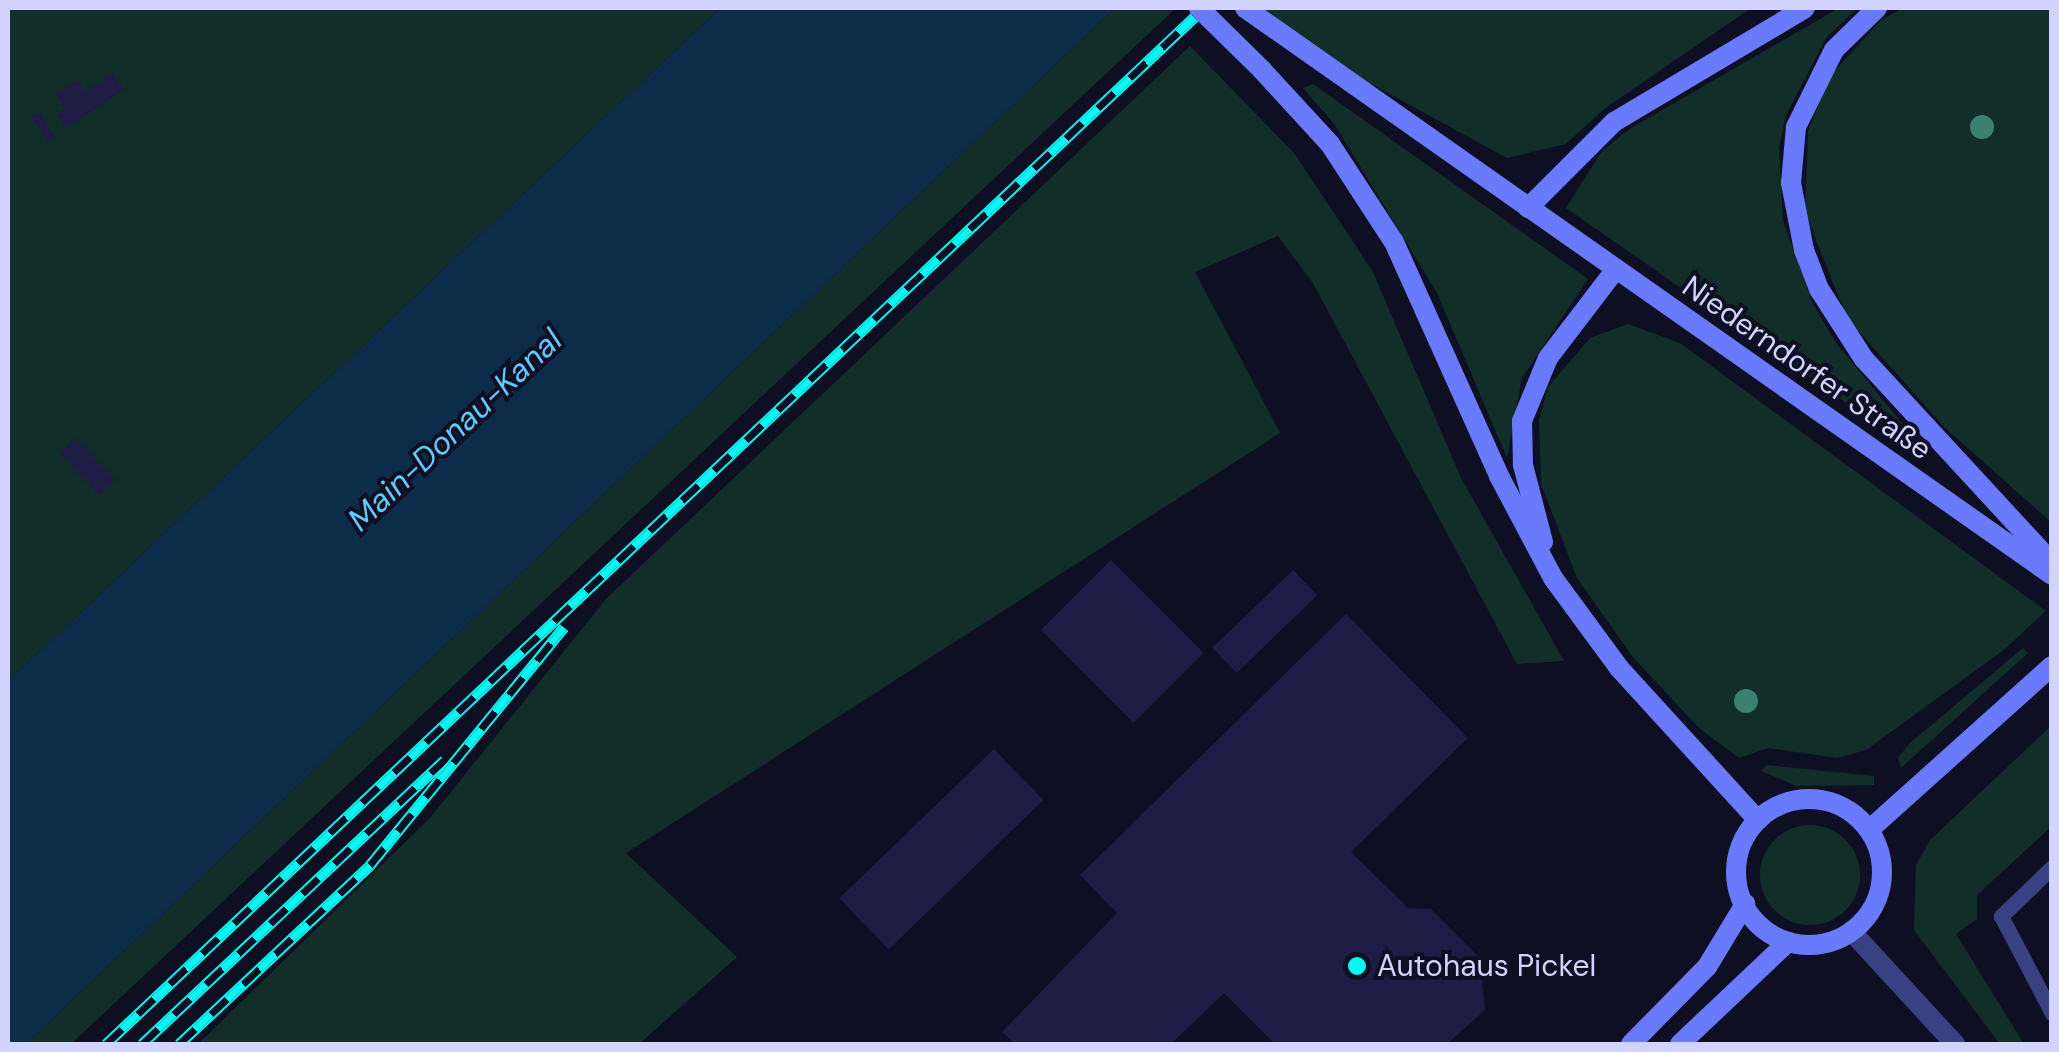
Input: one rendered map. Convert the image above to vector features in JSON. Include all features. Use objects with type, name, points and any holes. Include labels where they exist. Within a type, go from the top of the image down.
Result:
[{"type":"main road","points":[[1199,8],[1330,144],[1394,242],[1499,476],[1553,578],[1618,668],[1758,820]]},
{"type":"main road","name":"Niederndorfer Straße","points":[[1245,8],[2052,576]]},
{"type":"main road","points":[[1528,208],[1614,122],[1806,8]]},
{"type":"main road","points":[[1877,8],[1834,50],[1807,98],[1792,154],[1794,217],[1839,325],[1931,438],[2052,563]]},
{"type":"main road","points":[[1553,578],[1523,464],[1522,421],[1548,358],[1616,269]]},
{"type":"main road","points":[[1869,830],[2052,666]]},
{"type":"main road","points":[[1806,798],[1843,808],[1869,830],[1882,865],[1881,884],[1851,932],[1820,944],[1788,942],[1760,926],[1745,904],[1736,868],[1758,820],[1788,800],[1806,798]]},
{"type":"main road","points":[[1631,1044],[1706,967],[1745,904]]},
{"type":"main road","points":[[1680,1044],[1788,942]]},
{"type":"street","points":[[1851,932],[1955,1044]]},
{"type":"lane","points":[[2052,867],[2001,916],[2052,1012]]},
{"type":"green space","points":[[8,8],[720,8],[8,681]]},
{"type":"green space","points":[[1115,8],[1176,8],[71,1044],[26,1044]]},
{"type":"green space","points":[[1751,8],[1604,109],[1566,144],[1507,158],[1234,9]]},
{"type":"green space","points":[[1839,8],[1858,8],[1826,38],[1786,115],[1779,148],[1783,221],[1813,304],[1837,344],[1920,445],[1917,452],[1566,208],[1602,151],[1631,128]]},
{"type":"green space","points":[[1904,8],[2051,8],[2051,522],[1943,426],[1847,318],[1805,212],[1808,131],[1830,76],[1882,19]]},
{"type":"green space","points":[[1190,46],[1294,153],[1373,272],[1461,478],[1564,661],[1517,664],[1313,283],[1278,236],[1195,272],[1280,433],[626,853],[737,957],[639,1044],[198,1044],[430,818],[606,599]]},
{"type":"green space","points":[[1313,84],[1588,279],[1522,378],[1507,458],[1437,293],[1335,125],[1303,88]]},
{"type":"green space","points":[[1628,324],[1680,343],[2046,611],[2005,649],[1866,750],[1837,758],[1768,748],[1739,758],[1699,728],[1632,656],[1577,578],[1541,484],[1539,420],[1548,387],[1590,338]]},
{"type":"green space","points":[[2023,648],[2028,653],[1901,768],[1898,758],[1910,743]]},
{"type":"green space","points":[[2051,726],[2051,827],[1977,895],[1977,919],[1956,934],[2024,1044],[2000,1044],[1914,930],[1916,865],[1930,840]]},
{"type":"green space","points":[[1767,765],[1874,776],[1874,785],[1797,786],[1761,771]]},
{"type":"green space","points":[[1810,825],[1829,829],[1845,840],[1856,856],[1860,875],[1856,894],[1845,910],[1829,921],[1810,925],[1791,921],[1775,910],[1764,894],[1760,875],[1764,856],[1775,840],[1791,829]]},
{"type":"water","name":"Main-Donau-Kanal","points":[[720,8],[1115,8],[26,1044],[8,1044],[8,681]]},
{"type":"building","points":[[112,74],[124,90],[66,129],[57,115],[65,109],[56,95],[78,80],[85,92]]},
{"type":"building","points":[[39,112],[56,137],[48,142],[32,117]]},
{"type":"building","points":[[75,438],[115,480],[99,495],[59,453]]},
{"type":"building","points":[[1111,560],[1204,653],[1134,723],[1041,630]]},
{"type":"building","points":[[1293,570],[1317,595],[1237,673],[1212,648]]},
{"type":"building","points":[[1346,614],[1468,738],[1351,852],[1408,908],[1431,909],[1480,958],[1485,1010],[1447,1044],[1275,1044],[1224,993],[1171,1044],[1015,1044],[1002,1032],[1117,913],[1080,875]]},
{"type":"building","points":[[994,749],[1043,800],[889,949],[839,898]]},
{"type":"railway","points":[[106,1044],[1204,8]]},
{"type":"railway","points":[[179,1044],[370,865],[564,627]]},
{"type":"railway","points":[[142,1044],[444,760]]},
{"type":"place","name":"Autohaus Pickel","points":[[1357,966]]}]
